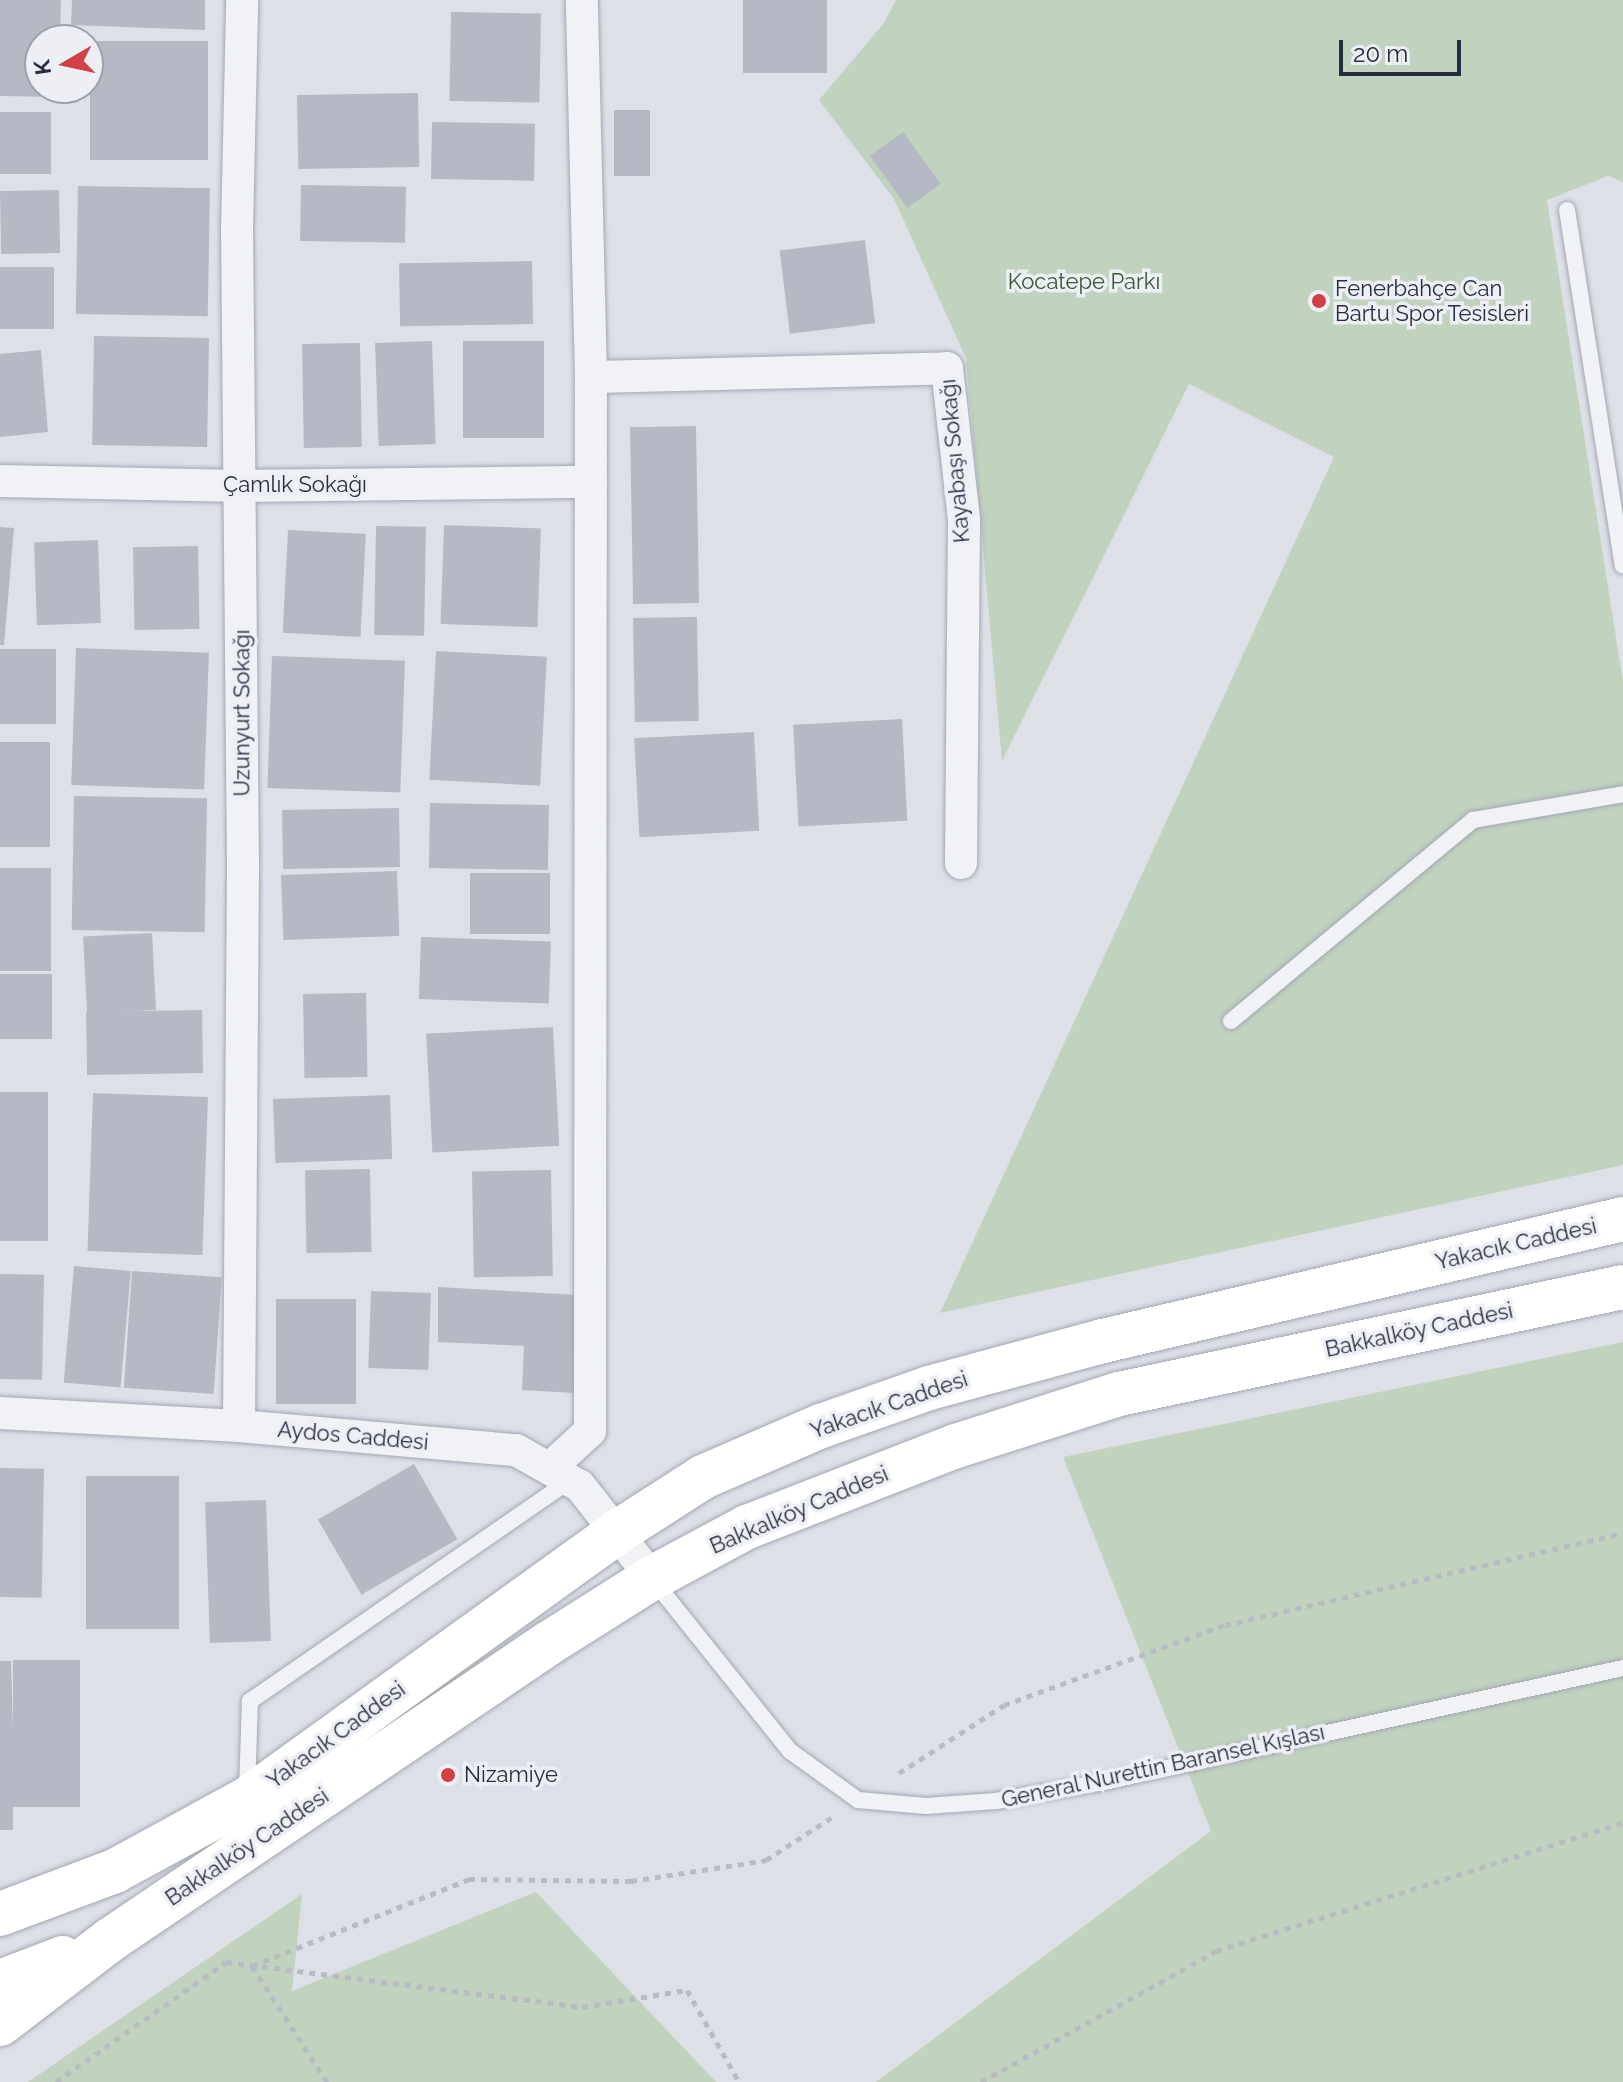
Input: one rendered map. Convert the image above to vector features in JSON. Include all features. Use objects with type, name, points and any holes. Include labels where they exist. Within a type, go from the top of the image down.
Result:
[{"type":"main road","name":"Yakacık Caddesi","points":[[0,1914],[115,1871],[247,1799],[619,1531],[703,1477],[821,1426],[929,1388],[1103,1341],[1623,1219]]},
{"type":"main road","name":"Bakkalköy Caddesi","points":[[0,2024],[110,1940],[652,1578],[761,1522],[956,1446],[1119,1394],[1623,1287]]},
{"type":"main road","points":[[0,1982],[110,1940]]},
{"type":"street","name":"Uzunyurt Sokağı","points":[[239,1426],[241,486],[237,229],[242,0]]},
{"type":"street","points":[[561,1473],[590,1431],[591,377],[582,0]]},
{"type":"street","name":"Kayabaşı Sokağı","points":[[591,377],[947,368],[964,520],[961,863]]},
{"type":"street","name":"Çamlık Sokağı","points":[[0,481],[241,486],[591,482]]},
{"type":"street","name":"Aydos Caddesi","points":[[0,1413],[239,1426],[516,1450],[561,1473],[619,1531],[652,1578]]},
{"type":"lane","points":[[1567,210],[1623,566]]},
{"type":"lane","points":[[1231,1021],[1473,820],[1623,794]]},
{"type":"lane","name":"Yakacık Caddesi","points":[[247,1799],[250,1701],[561,1473]]},
{"type":"lane","points":[[652,1578],[790,1751],[858,1800]]},
{"type":"lane","name":"General Nurettin Baransel Kışlası","points":[[858,1800],[926,1806],[996,1801],[1623,1668]]},
{"type":"path","points":[[252,1966],[469,1879],[631,1881],[766,1860],[1004,1705],[1225,1625],[1623,1533]]},
{"type":"path","points":[[981,2082],[1216,1951],[1623,1823]]},
{"type":"path","points":[[56,2082],[226,1962],[582,2007],[687,1990],[739,2082]]},
{"type":"path","points":[[252,1966],[327,2082]]},
{"type":"green space","name":"Kocatepe Parkı","points":[[896,0],[1623,0],[1623,182],[1608,176],[1547,200],[1623,682],[1623,1165],[940,1313],[1334,457],[1189,384],[1002,761],[966,358],[894,199],[819,100],[884,23]]},
{"type":"green space","points":[[1623,1342],[1623,2082],[876,2082],[1211,1831],[1063,1457]]},
{"type":"green space","points":[[536,1892],[716,2082],[28,2082],[302,1894],[292,1991]]},
{"type":"building","points":[[0,0],[61,0],[60,24],[24,24],[24,96],[0,96]]},
{"type":"building","points":[[72,0],[205,0],[205,30],[71,24]]},
{"type":"building","points":[[743,0],[827,0],[827,73],[743,73]]},
{"type":"building","points":[[451,12],[541,14],[539,103],[449,101]]},
{"type":"building","points":[[104,41],[208,41],[208,160],[90,160],[90,104],[104,104]]},
{"type":"building","points":[[418,93],[419,167],[298,169],[297,95]]},
{"type":"building","points":[[614,110],[650,110],[650,176],[614,176]]},
{"type":"building","points":[[0,112],[51,112],[51,174],[0,174]]},
{"type":"building","points":[[432,122],[535,124],[534,181],[431,179]]},
{"type":"building","points":[[903,132],[941,184],[907,208],[870,156]]},
{"type":"building","points":[[301,185],[406,187],[405,243],[300,241]]},
{"type":"building","points":[[78,186],[210,188],[208,316],[76,314]]},
{"type":"building","points":[[59,190],[60,253],[1,254],[0,191]]},
{"type":"building","points":[[865,240],[875,323],[790,334],[780,250]]},
{"type":"building","points":[[532,261],[533,324],[400,326],[399,263]]},
{"type":"building","points":[[0,267],[54,267],[54,329],[0,329]]},
{"type":"building","points":[[94,336],[209,338],[207,447],[92,445]]},
{"type":"building","points":[[432,341],[436,444],[379,446],[375,343]]},
{"type":"building","points":[[463,341],[544,341],[544,438],[463,438]]},
{"type":"building","points":[[360,343],[362,447],[304,448],[302,344]]},
{"type":"building","points":[[41,350],[48,432],[0,437],[0,354]]},
{"type":"building","points":[[696,426],[699,603],[633,604],[630,427]]},
{"type":"building","points":[[444,525],[541,528],[537,627],[441,624]]},
{"type":"building","points":[[376,526],[426,527],[424,636],[374,635]]},
{"type":"building","points":[[0,527],[14,528],[4,645],[0,645]]},
{"type":"building","points":[[288,530],[366,534],[361,637],[283,633]]},
{"type":"building","points":[[98,540],[101,623],[37,625],[34,542]]},
{"type":"building","points":[[198,546],[199,629],[134,630],[133,547]]},
{"type":"building","points":[[697,617],[699,721],[635,722],[633,618]]},
{"type":"building","points":[[76,648],[209,653],[204,790],[71,785]]},
{"type":"building","points":[[0,649],[56,649],[56,724],[0,724]]},
{"type":"building","points":[[436,651],[547,657],[540,786],[429,780]]},
{"type":"building","points":[[272,656],[405,661],[400,793],[267,788]]},
{"type":"building","points":[[902,719],[907,821],[798,827],[793,725]]},
{"type":"building","points":[[754,732],[759,831],[639,837],[634,738]]},
{"type":"building","points":[[0,742],[50,742],[50,847],[0,847]]},
{"type":"building","points":[[74,796],[207,798],[205,932],[72,930]]},
{"type":"building","points":[[430,803],[549,805],[548,870],[429,868]]},
{"type":"building","points":[[399,808],[400,867],[283,869],[282,810]]},
{"type":"building","points":[[0,868],[51,868],[51,971],[0,971]]},
{"type":"building","points":[[397,871],[399,936],[283,940],[281,875]]},
{"type":"building","points":[[470,873],[550,873],[550,934],[470,934]]},
{"type":"building","points":[[152,933],[156,1010],[87,1014],[83,937]]},
{"type":"building","points":[[421,937],[551,942],[549,1003],[419,999]]},
{"type":"building","points":[[0,974],[52,974],[52,1039],[0,1039]]},
{"type":"building","points":[[366,993],[367,1077],[304,1078],[303,994]]},
{"type":"building","points":[[202,1010],[203,1073],[87,1075],[86,1012]]},
{"type":"building","points":[[553,1027],[559,1146],[432,1152],[426,1034]]},
{"type":"building","points":[[0,1092],[48,1092],[48,1241],[0,1241]]},
{"type":"building","points":[[93,1093],[208,1097],[202,1255],[87,1251]]},
{"type":"building","points":[[390,1095],[392,1159],[275,1163],[273,1099]]},
{"type":"building","points":[[370,1169],[371,1252],[306,1253],[305,1170]]},
{"type":"building","points":[[551,1170],[553,1276],[474,1277],[472,1171]]},
{"type":"building","points":[[74,1266],[131,1271],[121,1388],[64,1383]]},
{"type":"building","points":[[132,1271],[222,1277],[214,1394],[124,1388]]},
{"type":"building","points":[[0,1274],[44,1275],[42,1380],[0,1379]]},
{"type":"building","points":[[438,1287],[578,1295],[574,1393],[522,1390],[524,1346],[438,1342]]},
{"type":"building","points":[[371,1291],[431,1293],[428,1370],[368,1368]]},
{"type":"building","points":[[276,1299],[356,1299],[356,1404],[276,1404]]},
{"type":"building","points":[[414,1464],[458,1539],[361,1595],[318,1520]]},
{"type":"building","points":[[0,1468],[44,1469],[42,1598],[0,1597]]},
{"type":"building","points":[[86,1476],[179,1476],[179,1629],[86,1629]]},
{"type":"building","points":[[266,1500],[271,1641],[210,1643],[205,1502]]},
{"type":"building","points":[[13,1660],[80,1660],[80,1807],[13,1807],[13,1830],[0,1830],[0,1661],[11,1661],[13,1731]]},
{"type":"place","name":"Fenerbahçe Can Bartu Spor Tesisleri","points":[[1319,301]]},
{"type":"place","name":"Nizamiye","points":[[448,1775]]}]
